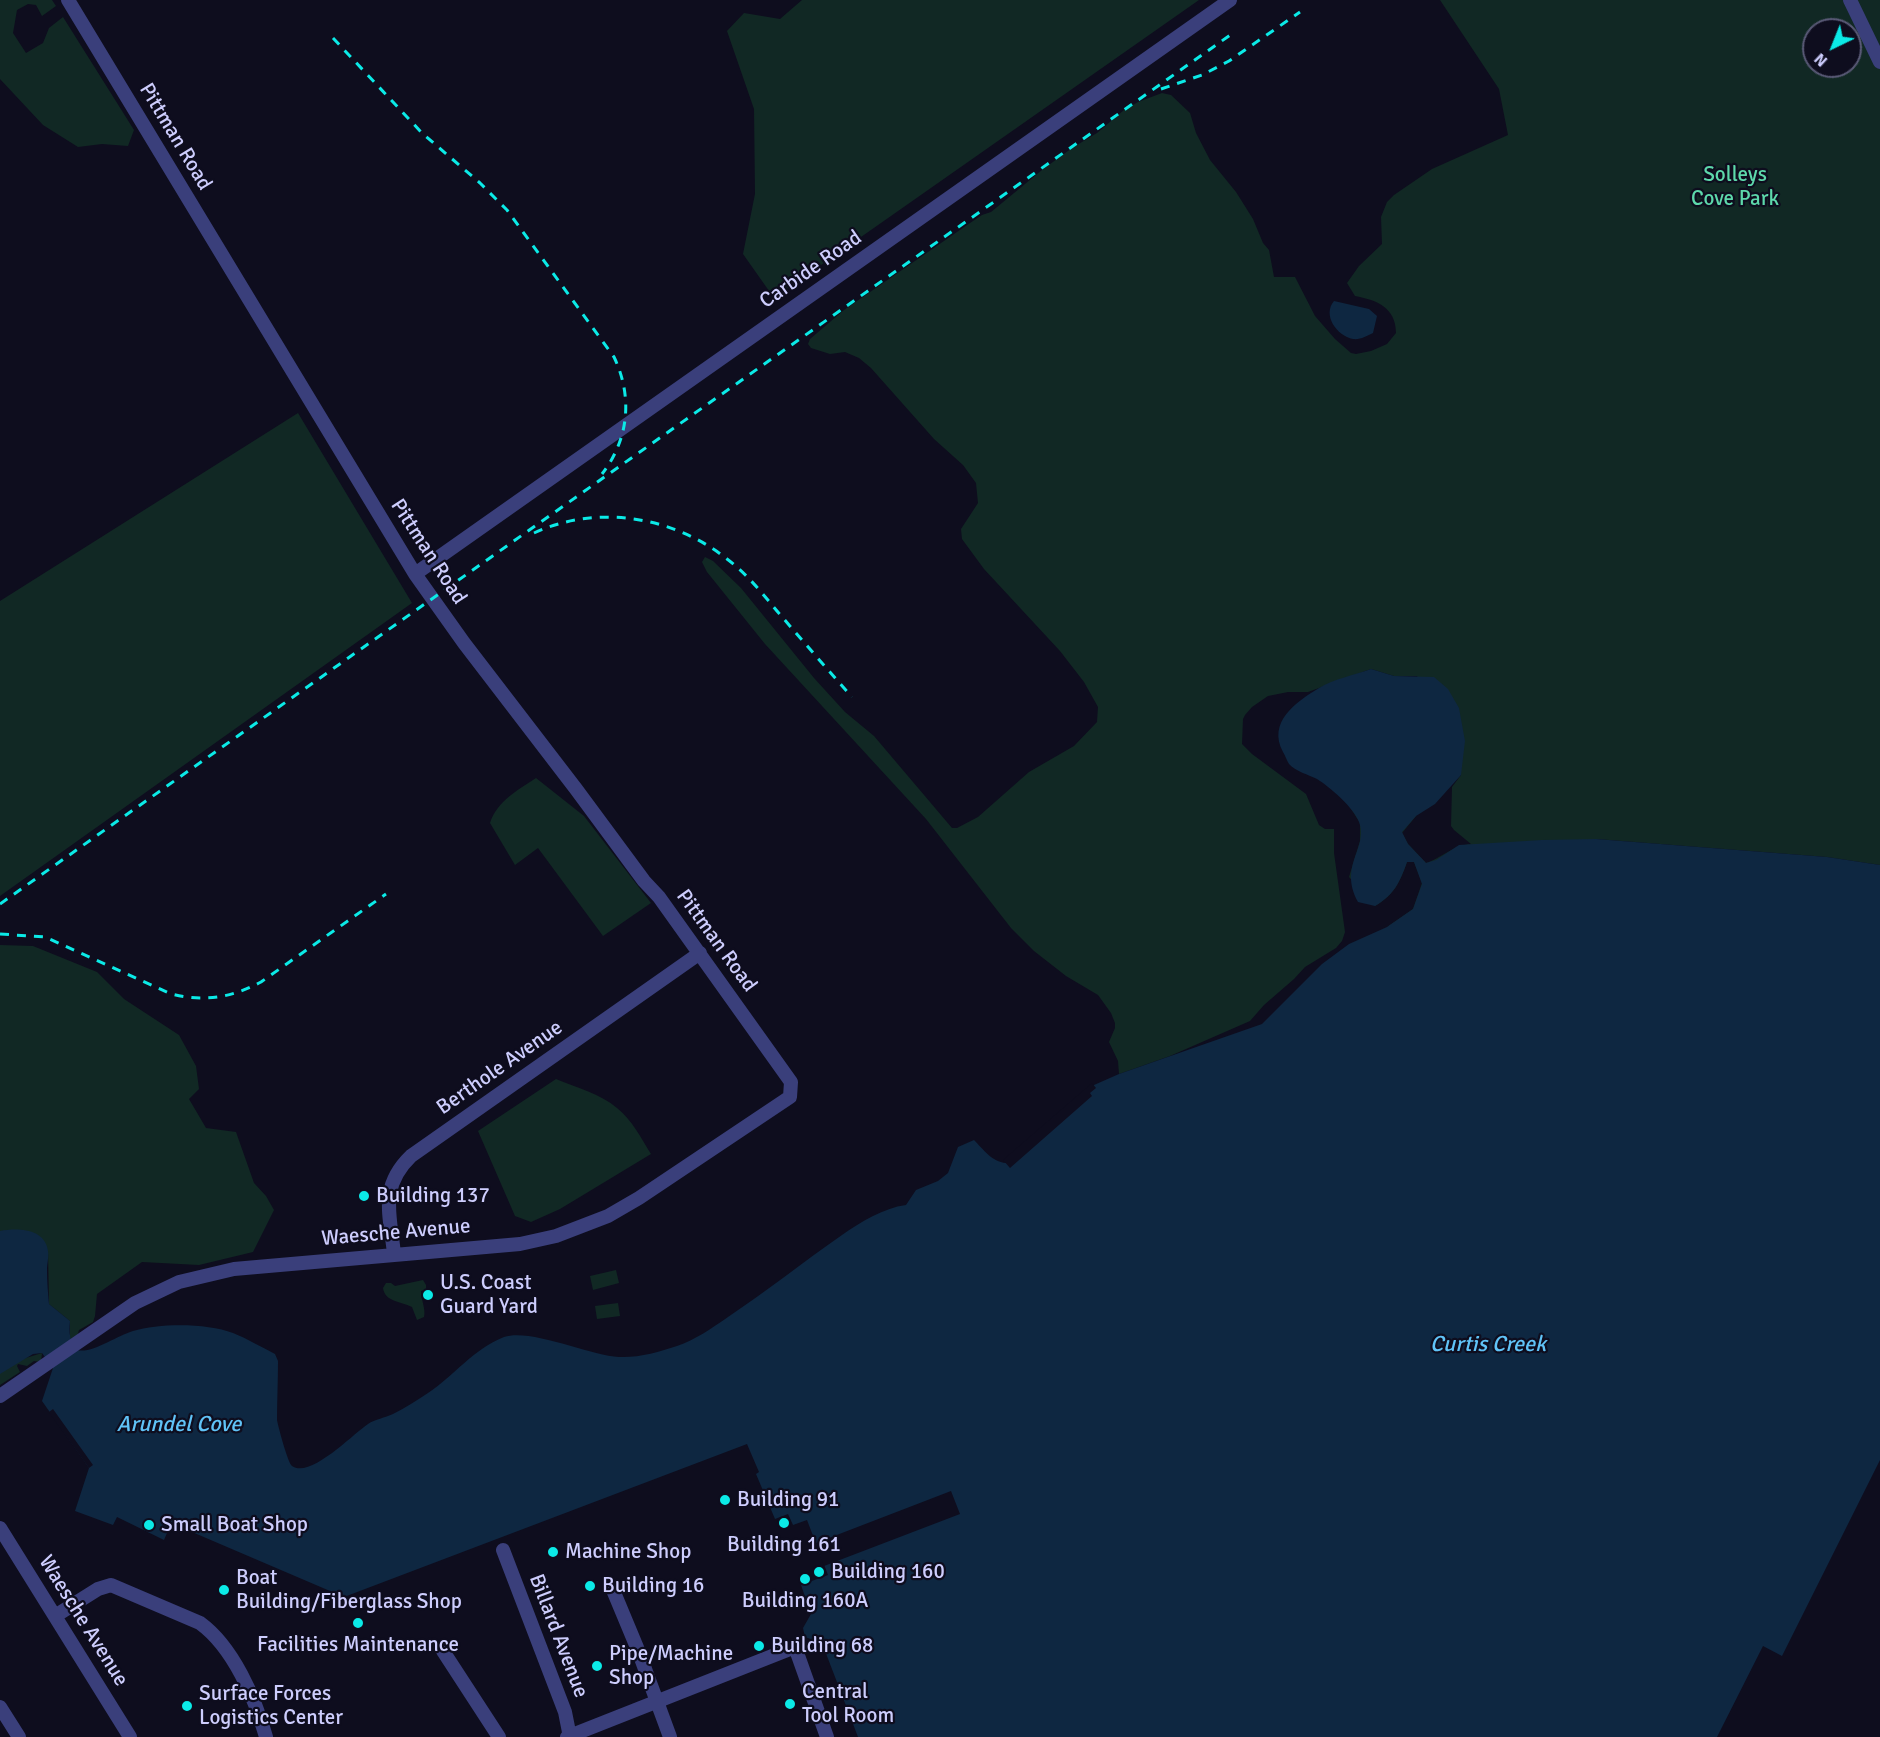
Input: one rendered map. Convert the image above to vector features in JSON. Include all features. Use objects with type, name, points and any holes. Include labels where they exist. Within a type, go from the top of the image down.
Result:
[{"type":"street","name":"Pittman Road","points":[[68,0],[415,574],[464,644],[644,881],[659,897],[791,1082],[790,1097]]},
{"type":"street","name":"Carbide Road","points":[[415,574],[1230,0]]},
{"type":"street","points":[[1850,0],[1880,62]]},
{"type":"street","name":"Berthole Avenue","points":[[394,1254],[389,1198],[391,1184],[403,1164],[411,1156],[699,953]]},
{"type":"street","name":"Waesche Avenue","points":[[0,1396],[135,1303],[179,1282],[234,1269],[520,1244],[584,1227],[639,1198],[790,1097]]},
{"type":"street","name":"Waesche Avenue","points":[[0,1528],[130,1737]]},
{"type":"street","name":"Billard Avenue","points":[[503,1550],[565,1712],[569,1737]]},
{"type":"street","points":[[55,1616],[98,1589],[111,1585],[200,1623],[224,1648],[249,1690],[266,1737]]},
{"type":"street","points":[[613,1590],[670,1737]]},
{"type":"street","points":[[569,1737],[795,1647],[827,1737]]},
{"type":"street","points":[[443,1651],[499,1737]]},
{"type":"street","points":[[0,1707],[19,1737]]},
{"type":"green space","points":[[0,0],[52,0],[56,6],[42,16],[36,5],[28,4],[17,10],[13,33],[26,53],[43,43],[49,28],[63,17],[134,130],[128,146],[102,144],[78,147],[43,125],[0,79]]},
{"type":"green space","points":[[802,0],[1199,0],[774,298],[743,254],[755,194],[754,109],[727,31],[744,13],[780,19]]},
{"type":"green space","name":"Solleys Cove Park","points":[[1440,0],[1880,0],[1880,865],[1827,857],[1596,839],[1387,927],[1413,909],[1422,883],[1414,862],[1407,862],[1396,887],[1375,906],[1349,877],[1360,841],[1360,823],[1350,807],[1416,816],[1402,833],[1408,844],[1426,863],[1453,849],[1471,844],[1451,826],[1452,787],[1461,775],[1417,676],[1394,676],[1371,669],[1308,692],[1288,692],[1268,696],[1245,715],[1242,744],[1306,794],[1319,825],[1325,829],[1334,829],[1334,853],[1345,932],[1342,941],[1336,948],[1305,967],[1250,1021],[1170,1056],[1119,1074],[1118,1061],[1109,1042],[1115,1023],[1098,995],[1066,976],[1034,951],[1011,928],[926,819],[765,644],[707,572],[702,562],[705,557],[713,561],[741,588],[814,678],[845,712],[874,736],[952,828],[957,828],[978,817],[1029,772],[1074,746],[1097,722],[1098,707],[1084,682],[1060,651],[984,569],[962,539],[961,529],[978,503],[976,483],[963,465],[934,439],[871,368],[859,358],[845,352],[830,354],[811,348],[808,344],[810,339],[844,310],[982,215],[991,212],[1042,170],[1097,133],[1124,110],[1162,93],[1171,95],[1190,113],[1196,133],[1210,160],[1236,192],[1269,250],[1274,277],[1295,277],[1315,316],[1351,353],[1371,351],[1387,344],[1396,333],[1393,317],[1383,306],[1355,296],[1347,283],[1359,266],[1382,244],[1381,217],[1387,202],[1432,169],[1508,135],[1499,89]]},
{"type":"green space","points":[[298,413],[412,603],[0,896],[0,601]]},
{"type":"green space","points":[[536,778],[584,816],[651,903],[603,936],[538,848],[515,865],[490,823],[503,802]]},
{"type":"green space","points":[[0,945],[33,946],[97,972],[124,999],[179,1035],[196,1066],[199,1089],[189,1099],[206,1128],[236,1132],[254,1183],[266,1196],[274,1210],[253,1252],[199,1265],[142,1262],[97,1294],[93,1322],[79,1330],[77,1337],[70,1341],[70,1321],[49,1304],[48,1251],[0,1238]]},
{"type":"green space","points":[[556,1079],[611,1103],[632,1124],[651,1154],[560,1209],[531,1222],[515,1216],[478,1131]]},
{"type":"green space","points":[[616,1270],[619,1283],[593,1290],[590,1276]]},
{"type":"green space","points":[[423,1280],[426,1285],[426,1290],[421,1291],[424,1317],[417,1320],[412,1307],[390,1299],[384,1293],[383,1288],[386,1283],[395,1286]]},
{"type":"green space","points":[[618,1303],[620,1316],[597,1319],[595,1306]]},
{"type":"green space","points":[[42,1353],[41,1362],[34,1361],[27,1366],[18,1364],[20,1372],[0,1385],[0,1366]]},
{"type":"water","points":[[1334,301],[1369,309],[1377,316],[1373,333],[1356,339],[1342,334],[1331,318],[1330,312]]},
{"type":"water","name":"Curtis Creek","points":[[1371,669],[1394,676],[1434,677],[1448,689],[1459,708],[1465,741],[1461,775],[1435,804],[1416,816],[1402,832],[1408,844],[1426,863],[1436,860],[1459,845],[1596,839],[1827,857],[1880,865],[1880,1460],[1782,1656],[1763,1646],[1717,1737],[858,1737],[822,1643],[805,1637],[803,1628],[811,1614],[801,1585],[828,1575],[807,1520],[793,1525],[788,1514],[775,1519],[756,1474],[759,1472],[747,1444],[344,1597],[178,1526],[170,1526],[164,1540],[117,1517],[113,1525],[75,1511],[89,1468],[42,1401],[53,1368],[42,1353],[33,1354],[0,1374],[0,1231],[29,1231],[46,1243],[49,1304],[70,1321],[70,1336],[77,1350],[90,1349],[126,1333],[144,1328],[183,1325],[210,1327],[233,1333],[275,1354],[278,1361],[277,1420],[290,1463],[300,1468],[320,1461],[368,1424],[393,1414],[428,1393],[483,1348],[504,1337],[529,1336],[619,1357],[648,1354],[684,1343],[722,1321],[857,1225],[881,1212],[906,1205],[916,1190],[938,1181],[948,1173],[958,1147],[974,1140],[992,1158],[1006,1163],[1094,1085],[1119,1074],[1262,1024],[1322,964],[1349,944],[1387,927],[1413,909],[1422,884],[1414,862],[1407,862],[1396,887],[1382,902],[1375,906],[1358,902],[1351,878],[1360,840],[1359,822],[1347,804],[1328,787],[1289,764],[1279,741],[1281,722],[1293,706],[1331,682]]},
{"type":"pier","points":[[1092,1083],[1096,1088],[1090,1093],[1092,1096],[1010,1168],[1003,1160]]},
{"type":"pier","points":[[53,1409],[93,1465],[89,1468],[49,1412]]},
{"type":"pier","points":[[951,1491],[960,1514],[824,1566],[816,1543]]},
{"type":"railway","points":[[1161,89],[1202,75],[1229,61],[1300,12]]},
{"type":"railway","points":[[0,904],[1233,33]]},
{"type":"railway","points":[[333,38],[422,133],[480,183],[507,210],[614,357],[624,387],[625,417],[618,447],[602,474]]},
{"type":"railway","points":[[534,533],[558,524],[609,517],[659,524],[706,544],[748,577],[852,697]]},
{"type":"railway","points":[[0,934],[45,937],[171,994],[195,998],[217,997],[239,992],[261,982],[386,894]]},
{"type":"place","name":"Building 137","points":[[364,1196]]},
{"type":"place","name":"U.S. Coast Guard Yard","points":[[428,1295]]},
{"type":"place","name":"Building 91","points":[[725,1500]]},
{"type":"place","name":"Building 161","points":[[784,1523]]},
{"type":"place","name":"Small Boat Shop","points":[[149,1525]]},
{"type":"place","name":"Machine Shop","points":[[553,1552]]},
{"type":"place","name":"Building 160","points":[[819,1572]]},
{"type":"place","name":"Building 160A","points":[[805,1579]]},
{"type":"place","name":"Building 16","points":[[590,1586]]},
{"type":"place","name":"Boat Building/Fiberglass Shop","points":[[224,1590]]},
{"type":"place","name":"Facilities Maintenance","points":[[358,1623]]},
{"type":"place","name":"Building 68","points":[[759,1646]]},
{"type":"place","name":"Pipe/Machine Shop","points":[[597,1666]]},
{"type":"place","name":"Central Tool Room","points":[[790,1704]]},
{"type":"place","name":"Surface Forces Logistics Center","points":[[187,1706]]},
{"type":"water label","name":"Arundel Cove","points":[[179,1425]]}]
